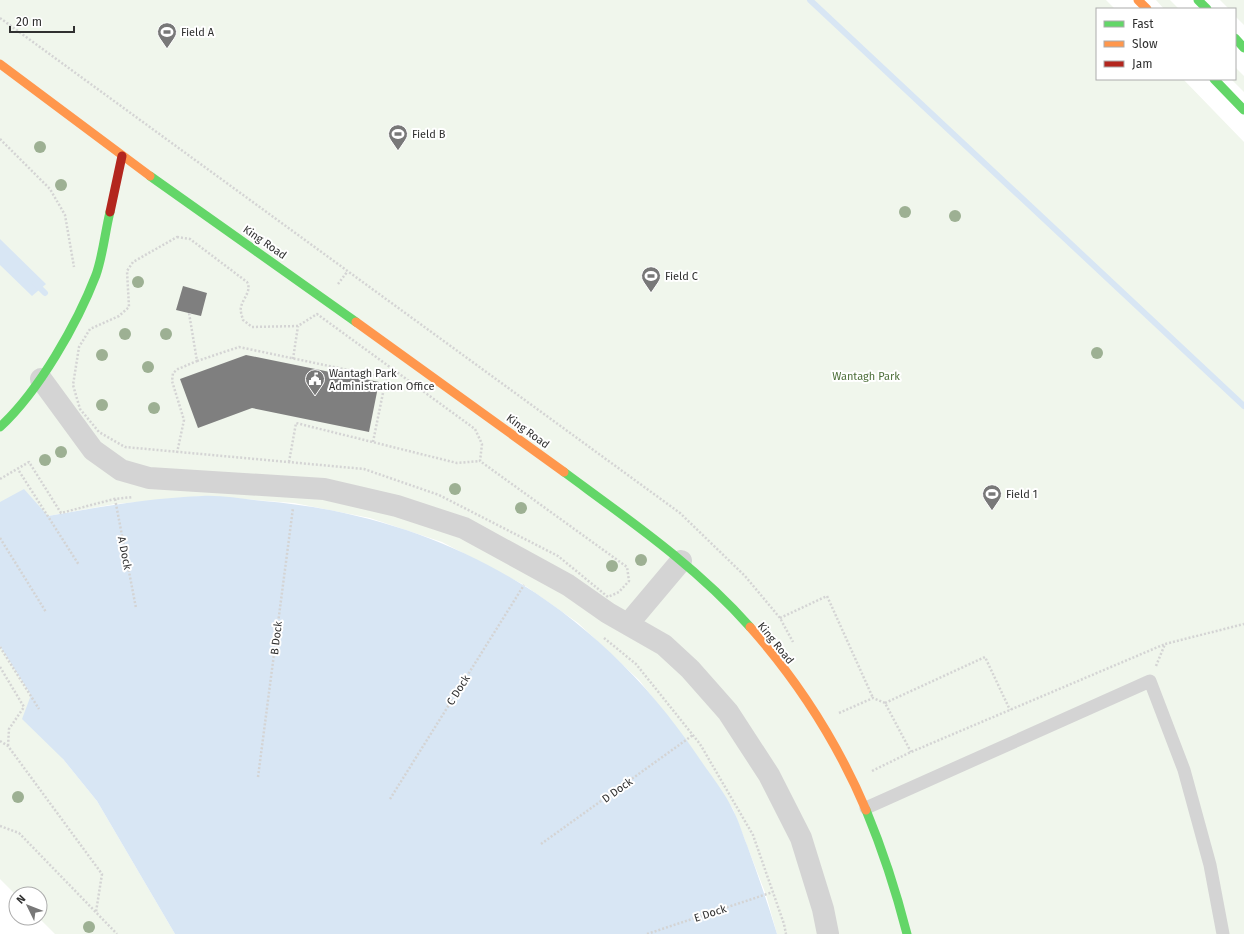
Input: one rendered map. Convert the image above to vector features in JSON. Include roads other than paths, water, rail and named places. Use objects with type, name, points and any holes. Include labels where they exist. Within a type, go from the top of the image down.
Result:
[{"type":"main road","points":[[1138,0],[1146,8]]},
{"type":"main road","points":[[1198,0],[1206,8]]},
{"type":"main road","points":[[1236,39],[1244,48]]},
{"type":"main road","name":"King Road","points":[[0,64],[122,156],[445,386],[635,524],[681,561],[732,608],[771,654],[806,700],[866,808],[886,858],[907,934]]},
{"type":"main road","points":[[1215,80],[1244,110]]},
{"type":"main road","points":[[0,427],[12,416],[41,379],[69,331],[96,274],[122,156]]},
{"type":"street","points":[[41,379],[93,450],[121,470],[149,478],[324,489],[397,506],[464,528],[568,585],[608,613],[664,645],[690,669],[728,712],[765,768],[801,838],[823,909],[828,934]]},
{"type":"street","points":[[628,624],[681,561]]},
{"type":"lane","points":[[866,808],[1150,681],[1184,770],[1210,865],[1223,934]]},
{"type":"water","points":[[0,239],[46,284],[32,296],[0,265]]},
{"type":"water","points":[[24,489],[48,516],[105,506],[202,496],[232,497],[329,510],[393,526],[453,548],[510,577],[563,612],[612,654],[656,701],[697,755],[721,789],[735,814],[759,878],[777,934],[175,934],[97,801],[63,759],[22,719],[31,695],[0,646],[0,502]]},
{"type":"waterway","points":[[810,0],[1244,406]]},
{"type":"waterway","points":[[35,283],[45,293]]},
{"type":"place","name":"Field A","points":[[167,49]]},
{"type":"place","name":"Field B","points":[[398,151]]},
{"type":"place","name":"Field C","points":[[651,293]]},
{"type":"place","name":"Wantagh Park Administration Office","points":[[315,396]]},
{"type":"place","name":"Field 1","points":[[992,511]]},
{"type":"park label","name":"Wantagh Park","points":[[866,376]]}]
